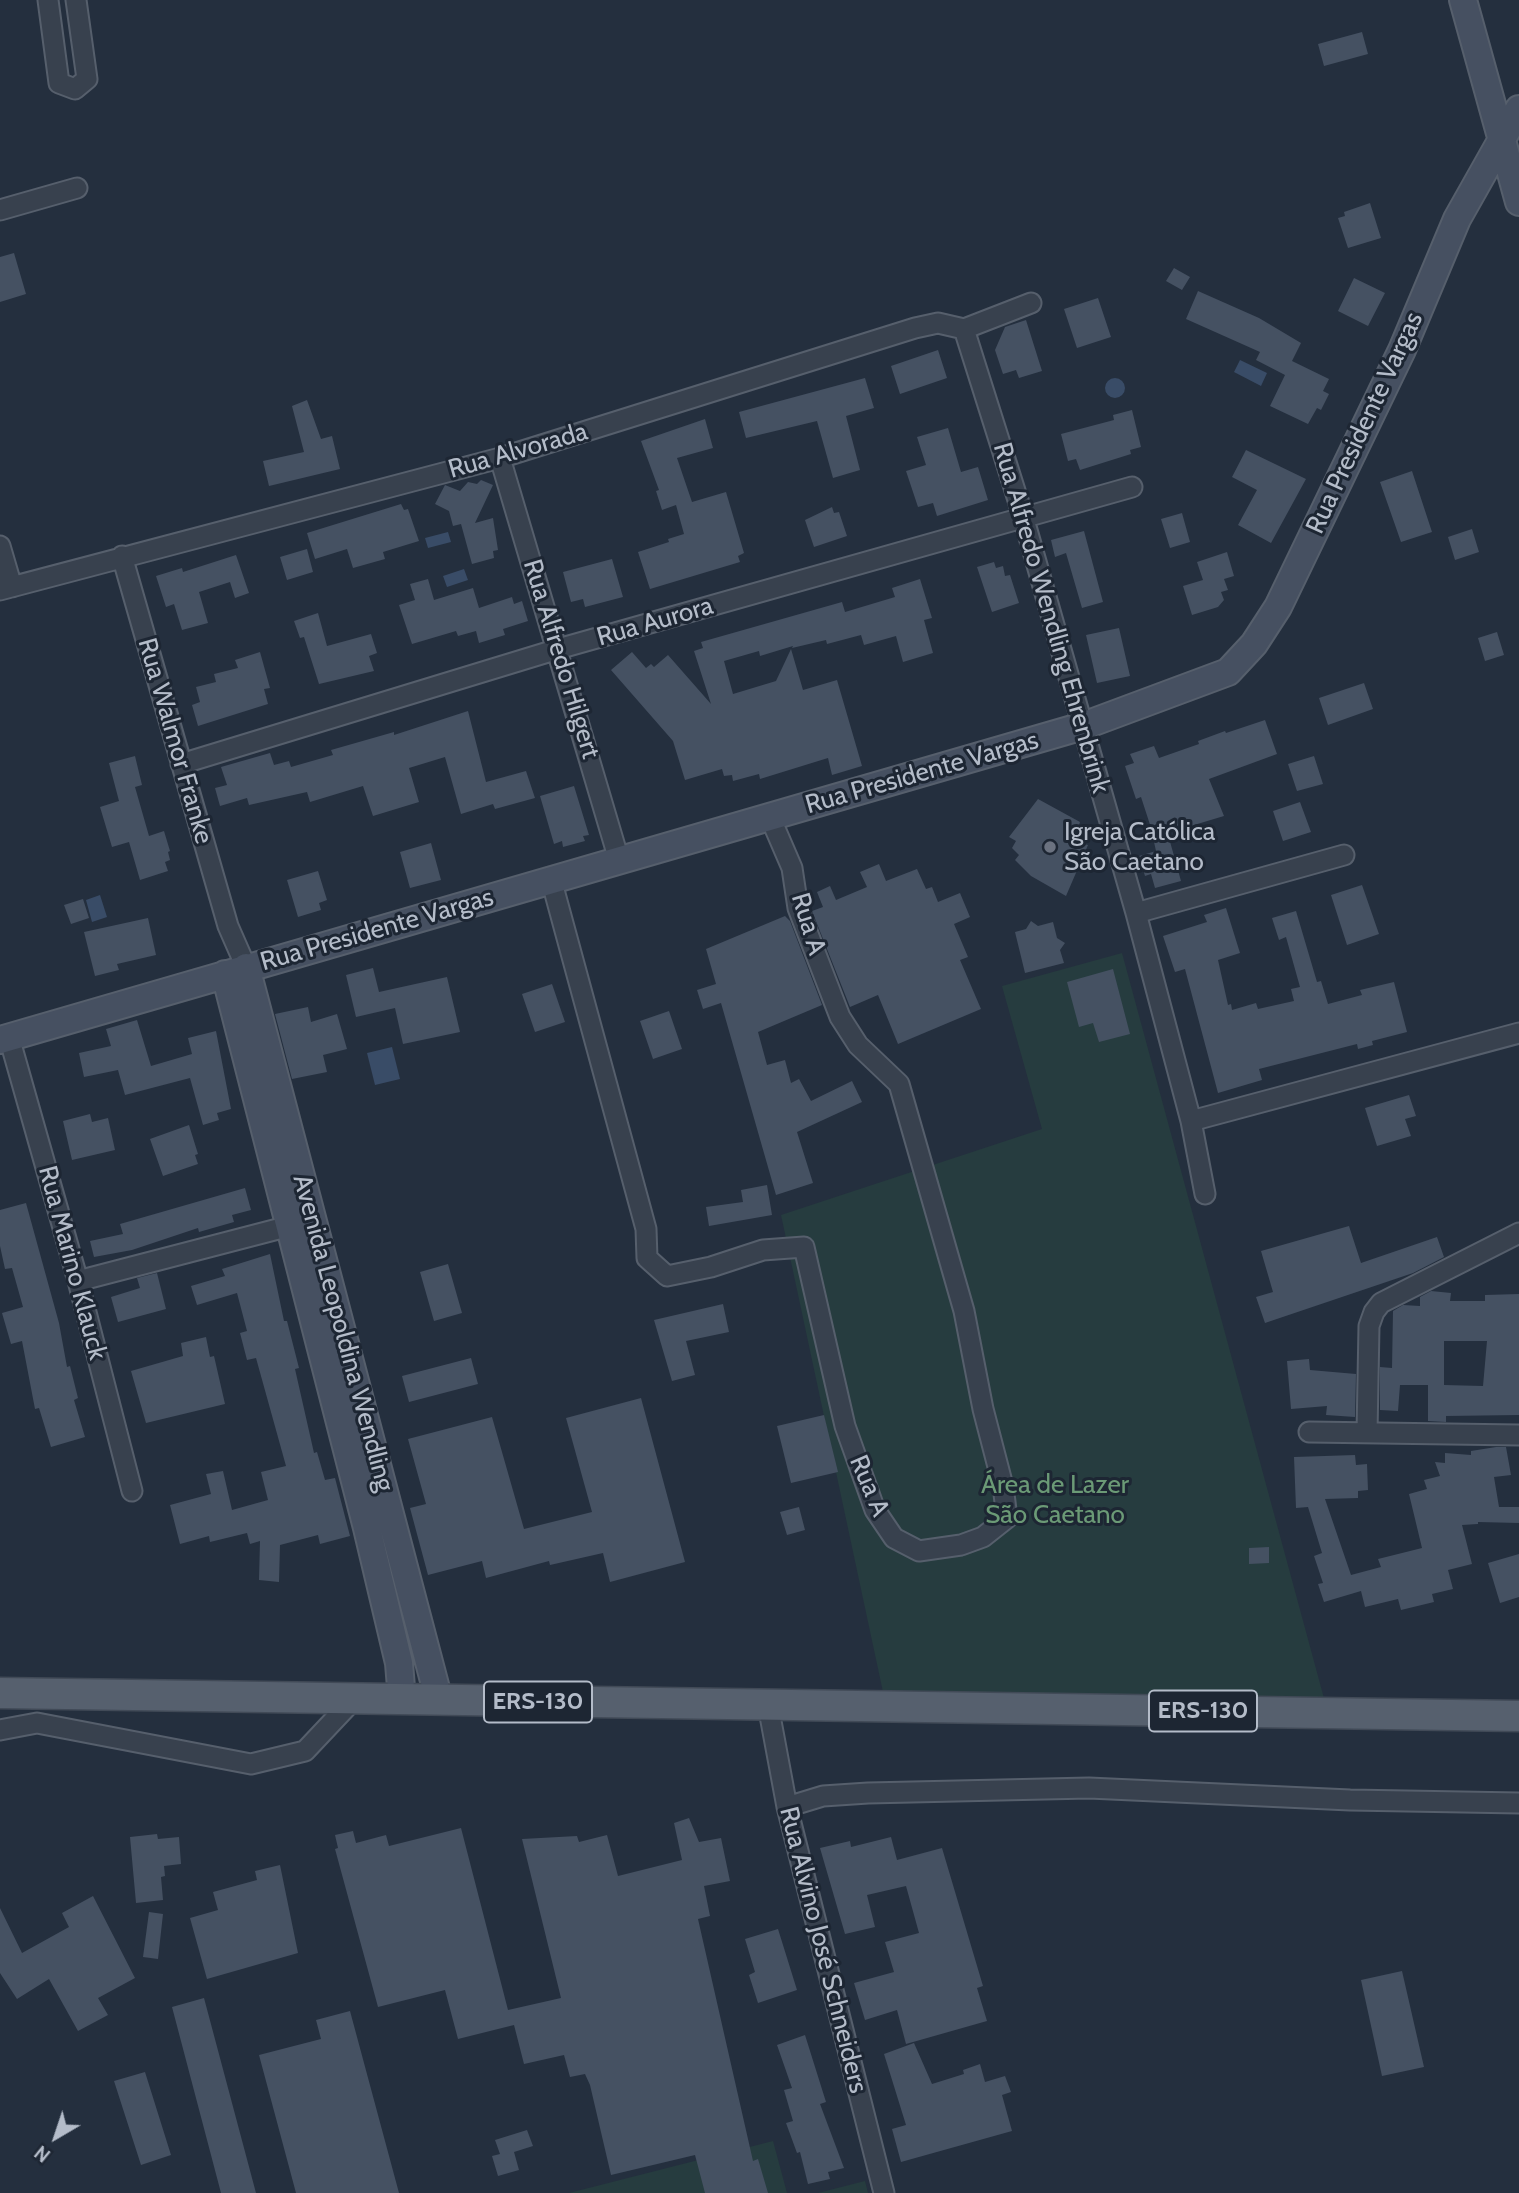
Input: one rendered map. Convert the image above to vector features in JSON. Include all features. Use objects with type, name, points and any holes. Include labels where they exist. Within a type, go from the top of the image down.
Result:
[{"type":"main road","points":[[1463,0],[1519,202]]},
{"type":"main road","name":"Rua Presidente Vargas","points":[[4,1038],[1083,726],[1228,672],[1254,644],[1278,607],[1402,349],[1457,219],[1501,136],[1519,109]]},
{"type":"main road","name":"Avenida Leopoldina Wendling","points":[[236,970],[302,1223],[439,1700]]},
{"type":"main road","name":"Avenida Leopoldina Wendling","points":[[302,1223],[399,1662],[402,1700]]},
{"type":"main road","name":"ERS-130","points":[[0,1693],[1519,1716]]},
{"type":"street","points":[[47,0],[59,83],[75,89],[88,79],[76,0]]},
{"type":"street","points":[[0,210],[77,188]]},
{"type":"street","name":"Rua Alvorada","points":[[6,589],[122,556],[500,458],[915,328],[938,323],[964,329],[1031,303]]},
{"type":"street","name":"Rua Alfredo Wendling Ehrenbrink","points":[[964,329],[1023,516],[1136,912],[1191,1121],[1205,1194]]},
{"type":"street","name":"Rua Alfredo Hilgert","points":[[500,458],[620,860]]},
{"type":"street","name":"Rua Aurora","points":[[181,764],[558,649],[1132,487]]},
{"type":"street","points":[[0,546],[6,589]]},
{"type":"street","name":"Rua Walmor Franke","points":[[122,556],[228,926],[236,970]]},
{"type":"street","name":"Rua A","points":[[551,880],[646,1228],[647,1258],[667,1276],[710,1267],[763,1250],[804,1247],[845,1426],[875,1510],[894,1538],[919,1551],[961,1545],[983,1537],[1007,1518],[1003,1486],[983,1409],[964,1311],[899,1084],[858,1045],[840,1017],[798,908],[792,868],[770,817]]},
{"type":"street","points":[[1136,912],[1344,855]]},
{"type":"street","points":[[1191,1121],[1519,1033]]},
{"type":"street","name":"Rua Marino Klauck","points":[[4,1038],[78,1281],[132,1490]]},
{"type":"street","points":[[78,1281],[302,1223]]},
{"type":"street","points":[[1367,1433],[1369,1326],[1381,1303],[1519,1233]]},
{"type":"street","points":[[1309,1432],[1519,1435]]},
{"type":"street","points":[[0,1730],[37,1723],[251,1764],[305,1751],[354,1699]]},
{"type":"street","name":"Rua Alvino José Schneiders","points":[[768,1705],[787,1807],[884,2193]]},
{"type":"street","points":[[787,1807],[823,1796],[868,1793],[1090,1788],[1350,1800],[1519,1803]]},
{"type":"green space","name":"Área de Lazer São Caetano","points":[[1122,953],[1328,1713],[886,1706],[781,1215],[1042,1129],[1002,986]]},
{"type":"green space","points":[[773,2141],[787,2193],[569,2193]]},
{"type":"green space","points":[[865,2181],[868,2193],[818,2193]]},
{"type":"water","points":[[1240,360],[1267,373],[1261,386],[1234,372]]},
{"type":"water","points":[[1115,378],[1122,381],[1125,388],[1122,395],[1115,398],[1108,395],[1105,388],[1108,381]]},
{"type":"water","points":[[448,532],[451,542],[428,548],[425,538]]},
{"type":"water","points":[[464,569],[468,580],[447,587],[443,576]]},
{"type":"water","points":[[100,895],[107,917],[92,922],[86,900]]},
{"type":"water","points":[[392,1047],[400,1079],[375,1085],[367,1053]]},
{"type":"building","points":[[1362,32],[1368,54],[1324,66],[1318,44]]},
{"type":"building","points":[[1370,203],[1381,238],[1348,248],[1338,218],[1345,216],[1344,212]]},
{"type":"building","points":[[14,253],[26,294],[0,302],[0,257]]},
{"type":"building","points":[[1174,268],[1190,277],[1182,290],[1166,281]]},
{"type":"building","points":[[1354,278],[1385,293],[1368,326],[1338,311]]},
{"type":"building","points":[[1198,291],[1259,318],[1301,343],[1292,361],[1329,379],[1323,391],[1329,394],[1321,410],[1317,408],[1308,424],[1270,406],[1285,375],[1256,360],[1260,352],[1186,319]]},
{"type":"building","points":[[1098,298],[1111,337],[1077,348],[1064,309]]},
{"type":"building","points":[[1026,320],[1042,371],[1019,378],[1016,370],[1003,374],[995,350],[1005,327]]},
{"type":"building","points":[[938,350],[947,378],[900,394],[891,366]]},
{"type":"building","points":[[865,378],[874,408],[846,416],[860,470],[833,478],[817,421],[746,438],[739,412]]},
{"type":"building","points":[[307,400],[321,439],[332,436],[340,469],[269,486],[263,461],[304,452],[292,406]]},
{"type":"building","points":[[1132,410],[1141,447],[1130,450],[1131,454],[1080,470],[1076,459],[1068,461],[1061,434],[1114,420],[1113,415]]},
{"type":"building","points":[[705,419],[713,448],[677,458],[692,502],[726,492],[744,553],[738,556],[740,562],[650,589],[638,552],[684,534],[676,505],[662,510],[656,491],[659,490],[641,441]]},
{"type":"building","points":[[948,428],[961,472],[978,467],[988,500],[937,516],[933,503],[918,507],[906,471],[926,465],[917,437]]},
{"type":"building","points":[[1246,450],[1306,479],[1271,543],[1238,525],[1257,490],[1232,477]]},
{"type":"building","points":[[1412,471],[1432,532],[1401,542],[1380,482]]},
{"type":"building","points":[[481,480],[493,485],[475,523],[493,518],[498,550],[493,551],[494,558],[472,564],[461,524],[453,526],[449,511],[435,504],[445,485],[460,491],[468,482],[477,484]]},
{"type":"building","points":[[401,504],[404,510],[408,509],[419,541],[383,552],[385,559],[353,568],[347,549],[315,559],[307,533]]},
{"type":"building","points":[[832,507],[834,513],[839,512],[847,536],[814,547],[805,520]]},
{"type":"building","points":[[1182,513],[1190,542],[1170,548],[1161,519]]},
{"type":"building","points":[[1472,529],[1479,552],[1455,560],[1448,537]]},
{"type":"building","points":[[1084,531],[1103,602],[1082,608],[1066,553],[1055,557],[1051,540]]},
{"type":"building","points":[[307,549],[313,572],[287,580],[280,557]]},
{"type":"building","points":[[1227,552],[1234,576],[1224,579],[1228,590],[1221,592],[1224,600],[1218,607],[1192,615],[1183,586],[1203,580],[1197,562]]},
{"type":"building","points":[[236,555],[249,593],[235,598],[230,582],[199,592],[208,623],[182,630],[174,604],[166,607],[156,576],[182,568],[183,572]]},
{"type":"building","points":[[612,559],[623,597],[585,607],[583,599],[571,602],[563,572]]},
{"type":"building","points":[[994,562],[996,568],[1003,566],[1005,576],[1010,575],[1019,603],[992,612],[977,567]]},
{"type":"building","points":[[428,579],[434,600],[473,588],[479,608],[512,597],[514,604],[522,601],[528,621],[503,629],[505,635],[479,643],[476,631],[458,636],[456,631],[412,644],[399,605],[415,600],[410,584]]},
{"type":"building","points":[[920,579],[932,618],[924,620],[933,653],[903,662],[896,636],[864,645],[861,635],[827,644],[826,640],[792,648],[793,646],[760,656],[759,651],[724,661],[733,694],[776,681],[791,649],[803,690],[837,680],[862,766],[832,775],[828,758],[760,779],[759,774],[733,781],[732,775],[724,776],[722,769],[685,780],[673,741],[611,670],[632,652],[646,668],[651,664],[654,667],[668,655],[711,704],[694,651],[703,648],[701,642],[842,602],[845,612],[895,597],[892,588]]},
{"type":"building","points":[[318,613],[327,646],[371,634],[377,653],[369,656],[374,671],[319,684],[304,637],[300,638],[294,621]]},
{"type":"building","points":[[1119,628],[1130,676],[1097,683],[1086,635]]},
{"type":"building","points":[[1497,632],[1504,655],[1485,661],[1478,638]]},
{"type":"building","points":[[260,652],[270,688],[264,689],[268,704],[198,726],[192,705],[200,702],[196,687],[216,682],[214,674],[238,668],[235,660]]},
{"type":"building","points":[[1364,683],[1373,709],[1328,725],[1319,698]]},
{"type":"building","points":[[468,711],[486,782],[526,771],[535,798],[495,809],[493,804],[461,814],[445,757],[409,768],[419,802],[373,816],[363,786],[310,802],[307,792],[249,805],[247,798],[220,806],[215,788],[227,785],[221,767],[270,753],[274,765],[289,761],[291,767],[333,755],[331,750],[394,732],[394,735]]},
{"type":"building","points":[[1265,720],[1277,754],[1209,779],[1224,816],[1154,837],[1141,797],[1136,799],[1125,766],[1134,763],[1130,754],[1154,746],[1159,758],[1199,744],[1198,741],[1225,731],[1226,733]]},
{"type":"building","points":[[135,756],[142,785],[135,787],[149,836],[164,831],[170,851],[170,860],[165,862],[168,871],[140,880],[129,842],[112,847],[100,807],[119,801],[109,763]]},
{"type":"building","points":[[1314,756],[1323,784],[1297,791],[1288,764]]},
{"type":"building","points":[[574,786],[589,835],[583,836],[585,841],[563,847],[562,841],[554,844],[540,796]]},
{"type":"building","name":"Igreja Católica São Caetano","points":[[1038,799],[1080,822],[1077,832],[1083,835],[1080,843],[1088,845],[1066,896],[1031,876],[1015,860],[1019,855],[1012,848],[1016,841],[1009,837]]},
{"type":"building","points":[[1300,802],[1311,832],[1283,841],[1273,811]]},
{"type":"building","points":[[1169,838],[1181,881],[1155,888],[1151,874],[1145,876],[1139,856],[1156,851],[1154,842]]},
{"type":"building","points":[[431,843],[441,880],[410,888],[400,852]]},
{"type":"building","points":[[879,864],[886,881],[917,869],[926,889],[932,887],[938,902],[960,893],[970,917],[954,924],[968,957],[960,960],[981,1009],[898,1044],[878,995],[850,1007],[812,911],[823,907],[817,892],[830,886],[836,900],[867,887],[860,872]]},
{"type":"building","points":[[318,871],[327,900],[319,903],[321,910],[298,917],[287,880]]},
{"type":"building","points":[[1362,885],[1379,934],[1347,945],[1331,895]]},
{"type":"building","points":[[83,899],[89,918],[71,924],[64,905]]},
{"type":"building","points":[[1226,908],[1240,953],[1218,960],[1228,1005],[1231,1004],[1232,1010],[1256,1003],[1258,1009],[1294,1001],[1291,989],[1300,987],[1286,937],[1279,940],[1272,918],[1296,911],[1317,982],[1321,981],[1328,1004],[1362,995],[1360,990],[1394,982],[1407,1032],[1372,1041],[1373,1045],[1358,1049],[1357,1044],[1259,1069],[1262,1080],[1218,1093],[1185,969],[1175,972],[1163,936],[1207,922],[1204,915]]},
{"type":"building","points":[[785,916],[790,921],[822,1005],[758,1032],[767,1065],[785,1060],[791,1083],[799,1079],[811,1101],[852,1081],[862,1102],[797,1132],[813,1183],[776,1195],[721,1003],[703,1009],[697,990],[716,984],[706,949]]},
{"type":"building","points":[[148,918],[156,955],[117,964],[119,970],[95,976],[84,932]]},
{"type":"building","points":[[1031,921],[1038,926],[1053,922],[1057,938],[1065,943],[1060,950],[1064,963],[1025,973],[1015,932],[1026,929]]},
{"type":"building","points":[[373,968],[379,992],[447,977],[460,1032],[403,1044],[395,1008],[356,1017],[346,975]]},
{"type":"building","points":[[1113,969],[1130,1034],[1099,1042],[1093,1023],[1079,1027],[1067,982]]},
{"type":"building","points":[[552,984],[565,1022],[535,1032],[522,994]]},
{"type":"building","points":[[308,1007],[311,1022],[337,1014],[347,1049],[323,1055],[327,1072],[292,1079],[275,1014]]},
{"type":"building","points":[[669,1011],[682,1049],[653,1059],[640,1021]]},
{"type":"building","points":[[137,1020],[151,1066],[192,1054],[188,1038],[216,1031],[231,1109],[217,1113],[219,1120],[203,1125],[190,1078],[125,1095],[118,1070],[84,1077],[79,1053],[111,1046],[106,1029]]},
{"type":"building","points":[[1409,1095],[1416,1116],[1405,1119],[1411,1136],[1377,1146],[1365,1108]]},
{"type":"building","points":[[90,1114],[92,1122],[108,1118],[115,1150],[72,1160],[63,1121]]},
{"type":"building","points":[[189,1125],[198,1154],[195,1155],[198,1164],[163,1176],[150,1139]]},
{"type":"building","points":[[767,1185],[772,1215],[709,1226],[706,1207],[743,1202],[741,1190]]},
{"type":"building","points":[[245,1188],[251,1210],[232,1215],[234,1222],[199,1232],[198,1228],[132,1250],[94,1257],[90,1241],[123,1234],[120,1224]]},
{"type":"building","points":[[26,1203],[59,1323],[67,1367],[70,1366],[78,1398],[74,1400],[85,1437],[51,1447],[39,1408],[35,1409],[22,1341],[11,1344],[2,1313],[23,1307],[12,1268],[5,1269],[0,1246],[0,1210]]},
{"type":"building","points":[[1349,1226],[1361,1263],[1437,1237],[1444,1257],[1413,1273],[1265,1323],[1256,1297],[1273,1292],[1261,1251]]},
{"type":"building","points":[[270,1254],[284,1321],[287,1321],[299,1368],[295,1369],[314,1453],[317,1452],[325,1480],[335,1478],[350,1536],[320,1544],[318,1535],[280,1545],[279,1582],[259,1580],[260,1541],[250,1544],[247,1533],[210,1542],[209,1536],[180,1544],[170,1505],[211,1494],[206,1474],[223,1471],[232,1510],[268,1500],[261,1472],[286,1466],[256,1358],[247,1360],[240,1333],[247,1331],[237,1293],[197,1305],[191,1286],[225,1276],[222,1269]]},
{"type":"building","points":[[448,1264],[462,1313],[434,1321],[420,1272]]},
{"type":"building","points":[[157,1273],[166,1309],[118,1322],[111,1297],[140,1288],[137,1278]]},
{"type":"building","points":[[1431,1291],[1451,1293],[1450,1301],[1485,1301],[1485,1295],[1519,1294],[1519,1415],[1446,1416],[1446,1422],[1428,1421],[1428,1385],[1400,1385],[1398,1411],[1380,1410],[1380,1367],[1392,1368],[1393,1311],[1403,1305],[1420,1306],[1420,1297]],"holes":[[[1444,1341],[1487,1341],[1483,1386],[1444,1385]]]},
{"type":"building","points":[[723,1304],[729,1332],[686,1341],[695,1375],[672,1381],[654,1320]]},
{"type":"building","points":[[206,1337],[210,1357],[214,1356],[225,1404],[146,1423],[131,1371],[183,1356],[181,1343]]},
{"type":"building","points":[[471,1358],[478,1384],[409,1402],[402,1376]]},
{"type":"building","points":[[1309,1359],[1310,1370],[1356,1374],[1355,1417],[1326,1415],[1327,1406],[1291,1409],[1287,1361]]},
{"type":"building","points":[[641,1398],[685,1562],[610,1582],[603,1553],[550,1565],[549,1561],[486,1578],[482,1561],[428,1575],[410,1508],[426,1504],[408,1439],[492,1417],[524,1529],[592,1512],[566,1418]]},
{"type":"building","points":[[824,1415],[838,1472],[791,1483],[777,1426]]},
{"type":"building","points":[[1506,1447],[1511,1475],[1494,1477],[1499,1507],[1519,1507],[1519,1523],[1478,1522],[1462,1525],[1472,1564],[1448,1570],[1453,1589],[1432,1594],[1434,1602],[1401,1610],[1398,1599],[1365,1607],[1361,1591],[1324,1602],[1318,1584],[1323,1583],[1314,1556],[1322,1553],[1308,1507],[1296,1508],[1294,1457],[1355,1455],[1356,1465],[1367,1464],[1368,1490],[1358,1491],[1358,1498],[1325,1499],[1351,1575],[1381,1567],[1378,1559],[1422,1548],[1409,1494],[1427,1489],[1424,1480],[1440,1476],[1435,1462],[1445,1463],[1445,1453],[1471,1455],[1471,1451]]},
{"type":"building","points":[[799,1507],[805,1530],[787,1535],[780,1512]]},
{"type":"building","points":[[1269,1547],[1269,1563],[1249,1564],[1249,1548]]},
{"type":"building","points":[[1519,1554],[1519,1597],[1500,1603],[1488,1563]]},
{"type":"building","points":[[689,1818],[699,1842],[721,1838],[730,1881],[704,1886],[710,1916],[698,1919],[753,2161],[758,2159],[768,2193],[705,2193],[695,2155],[611,2175],[590,2085],[585,2074],[570,2077],[564,2055],[524,2064],[514,2025],[458,2039],[445,1990],[378,2007],[335,1849],[338,1848],[335,1835],[353,1831],[356,1843],[386,1835],[389,1846],[461,1828],[508,2010],[561,1998],[522,1839],[577,1836],[579,1842],[607,1835],[618,1876],[682,1860],[674,1823]]},
{"type":"building","points":[[157,1834],[158,1839],[179,1837],[181,1864],[164,1866],[165,1876],[161,1877],[163,1900],[136,1903],[130,1837]]},
{"type":"building","points":[[891,1837],[897,1860],[942,1848],[983,1986],[977,1988],[987,2021],[906,2044],[897,2010],[865,2020],[854,1983],[894,1972],[885,1942],[919,1933],[906,1886],[867,1895],[875,1927],[845,1934],[820,1848],[850,1841],[851,1847]]},
{"type":"building","points":[[280,1865],[298,1953],[207,1979],[190,1918],[218,1910],[213,1892],[257,1880],[255,1871]]},
{"type":"building","points":[[93,1896],[135,1978],[98,1998],[108,2015],[78,2031],[49,1979],[17,1999],[0,1973],[0,1908],[22,1953],[69,1927],[62,1913]]},
{"type":"building","points":[[149,1912],[163,1914],[158,1959],[143,1957]]},
{"type":"building","points":[[778,1929],[797,1990],[758,2003],[749,1975],[755,1972],[745,1939]]},
{"type":"building","points":[[1402,1971],[1424,2067],[1382,2076],[1361,1980]]},
{"type":"building","points":[[204,1998],[256,2193],[221,2193],[172,2007]]},
{"type":"building","points":[[350,2011],[399,2193],[296,2193],[259,2055],[321,2039],[316,2020]]},
{"type":"building","points":[[805,2035],[826,2102],[820,2104],[844,2168],[828,2172],[830,2179],[808,2184],[800,2152],[797,2153],[786,2123],[793,2121],[784,2090],[792,2088],[777,2045]]},
{"type":"building","points":[[914,2043],[932,2084],[964,2074],[963,2070],[980,2064],[985,2082],[1005,2076],[1011,2092],[1002,2095],[1012,2131],[901,2162],[892,2129],[906,2125],[884,2054]]},
{"type":"building","points":[[145,2072],[171,2155],[141,2165],[114,2081]]},
{"type":"building","points":[[527,2130],[533,2146],[514,2152],[519,2170],[498,2176],[492,2156],[500,2154],[495,2140]]},
{"type":"place","name":"Igreja Católica São Caetano","points":[[1050,847]]}]
